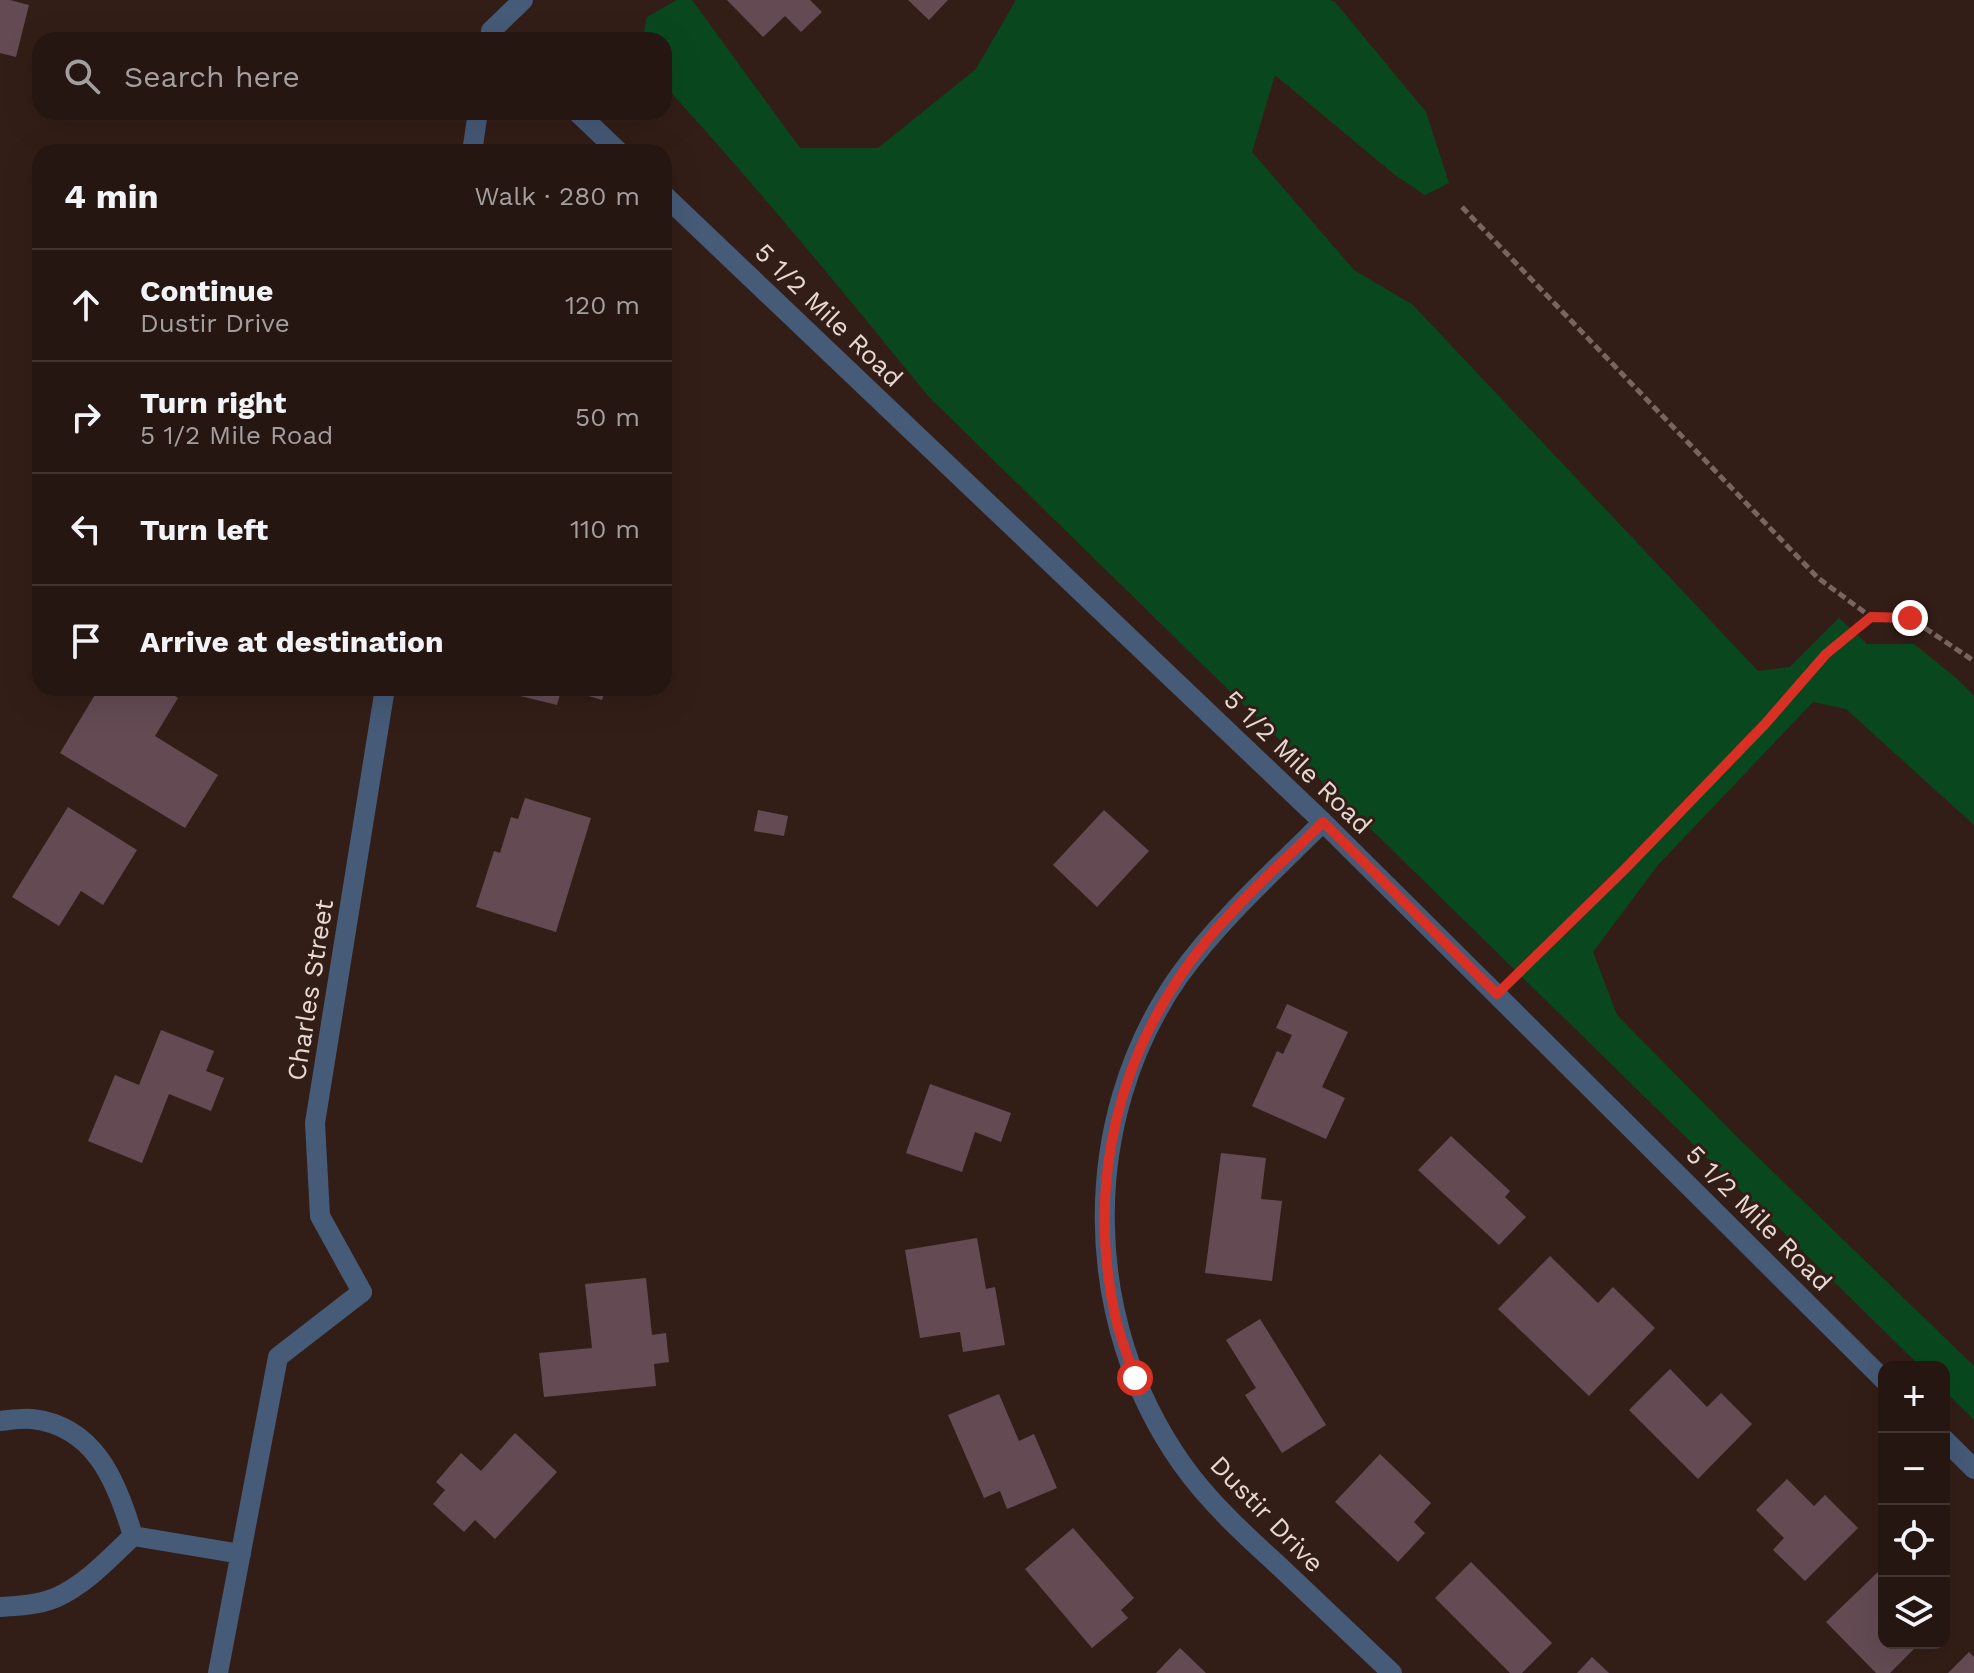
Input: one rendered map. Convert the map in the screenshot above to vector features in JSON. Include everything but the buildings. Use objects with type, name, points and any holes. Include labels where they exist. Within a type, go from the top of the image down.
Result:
[{"type":"street","points":[[498,32],[523,0]]},
{"type":"street","points":[[473,144],[477,120]]},
{"type":"street","points":[[585,120],[611,144]]},
{"type":"street","name":"5 1/2 Mile Road","points":[[672,203],[1323,822],[1878,1374]]},
{"type":"street","name":"Charles Street","points":[[241,1554],[278,1357],[362,1292],[320,1216],[315,1123],[384,696]]},
{"type":"street","name":"Dustir Drive","points":[[1323,822],[1209,938],[1179,977],[1153,1020],[1133,1065],[1114,1125],[1106,1175],[1104,1225],[1108,1274],[1117,1323],[1135,1378],[1157,1423],[1183,1465],[1231,1522],[1392,1673]]},
{"type":"street","points":[[0,1421],[31,1419],[63,1427],[89,1446],[109,1472],[122,1499],[133,1536]]},
{"type":"street","points":[[1950,1445],[1974,1469]]},
{"type":"street","points":[[133,1536],[241,1554],[218,1673]]},
{"type":"street","points":[[0,1607],[29,1605],[55,1598],[79,1584],[133,1536]]},
{"type":"path","points":[[1462,207],[1818,578],[1871,617],[1910,618],[1974,661]]},
{"type":"path","points":[[1497,994],[1625,869],[1765,724],[1826,654],[1871,617]]},
{"type":"green space","points":[[677,0],[692,0],[800,148],[878,148],[976,69],[1016,0],[1335,2],[1426,112],[1449,183],[1425,195],[1395,175],[1275,75],[1252,152],[1354,270],[1413,305],[1758,671],[1790,667],[1839,618],[1867,644],[1914,644],[1974,696],[1974,825],[1846,709],[1813,702],[1658,865],[1593,952],[1617,1015],[1738,1138],[1974,1366],[1974,1420],[1950,1396],[1950,1361],[1915,1361],[930,398],[766,200],[672,94],[672,32],[644,32],[647,17]]},
{"type":"route","points":[[1135,1378],[1117,1323],[1108,1274],[1104,1225],[1106,1175],[1114,1125],[1133,1065],[1153,1020],[1179,977],[1209,938],[1323,822],[1497,994],[1625,869],[1765,724],[1826,654],[1871,617],[1910,618]]}]
